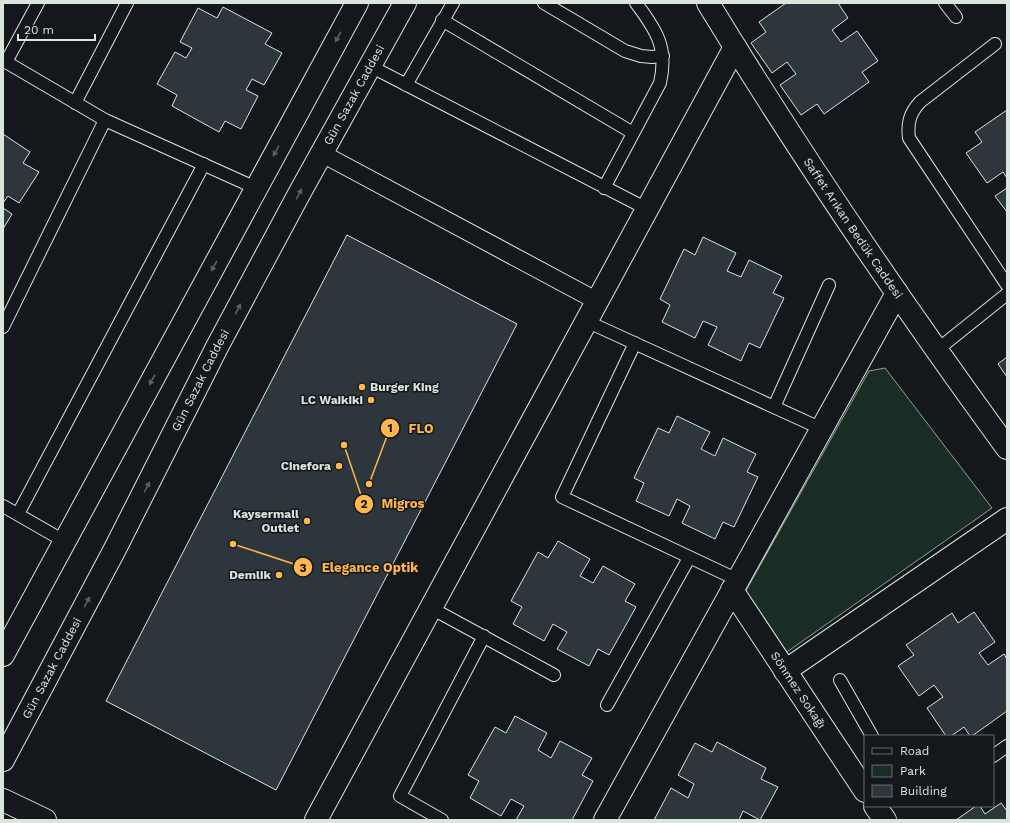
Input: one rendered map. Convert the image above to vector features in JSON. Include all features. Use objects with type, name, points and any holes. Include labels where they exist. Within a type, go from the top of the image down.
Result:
[{"type":"street","points":[[3,655],[357,3]]},
{"type":"street","name":"Gün Sazak Caddesi","points":[[3,760],[119,542],[217,347],[321,153],[404,3]]},
{"type":"street","name":"Saffet Arıkan Bedük Caddesi","points":[[708,3],[800,149],[897,293],[1007,448]]},
{"type":"street","points":[[316,820],[735,47]]},
{"type":"street","points":[[321,153],[597,301]]},
{"type":"street","points":[[605,820],[897,293]]},
{"type":"street","points":[[785,671],[1007,519]]},
{"type":"street","name":"Sönmez Sokağı","points":[[735,585],[785,671],[864,790]]},
{"type":"street","points":[[3,800],[45,820]]},
{"type":"street","points":[[876,807],[885,820]]},
{"type":"lane","points":[[38,3],[6,62],[105,120],[256,188]]},
{"type":"lane","points":[[75,103],[127,3]]},
{"type":"lane","points":[[406,85],[453,3]]},
{"type":"lane","points":[[544,3],[625,51],[641,56],[663,56]]},
{"type":"lane","points":[[604,188],[660,83],[663,69],[661,44],[656,33],[636,3]]},
{"type":"lane","points":[[946,3],[956,17]]},
{"type":"lane","points":[[442,20],[633,133]]},
{"type":"lane","points":[[995,44],[920,102],[913,110],[909,120],[908,129],[909,138],[1007,286]]},
{"type":"lane","points":[[370,66],[647,209]]},
{"type":"lane","points":[[3,327],[105,120]]},
{"type":"lane","points":[[18,514],[204,164]]},
{"type":"lane","points":[[774,406],[829,285]]},
{"type":"lane","points":[[937,350],[1007,294]]},
{"type":"lane","points":[[586,321],[822,429]]},
{"type":"lane","points":[[635,343],[562,498],[689,558],[735,585]]},
{"type":"lane","points":[[3,506],[64,541]]},
{"type":"lane","points":[[607,705],[689,558]]},
{"type":"lane","points":[[431,608],[554,675]]},
{"type":"lane","points":[[442,820],[400,796],[484,636]]},
{"type":"lane","points":[[840,680],[871,735]]},
{"type":"lane","points":[[994,755],[1007,746]]},
{"type":"green space","points":[[885,368],[992,508],[784,654],[743,596],[869,371]]},
{"type":"building","points":[[786,3],[838,3],[848,18],[832,30],[841,42],[857,31],[878,61],[862,72],[869,82],[824,114],[817,104],[801,115],[780,85],[796,74],[787,62],[772,73],[751,43],[766,32],[759,22]]},
{"type":"building","points":[[223,7],[272,33],[265,44],[282,53],[264,85],[252,79],[246,90],[258,96],[241,129],[225,121],[219,132],[172,106],[177,95],[157,84],[175,52],[186,58],[192,48],[180,42],[198,8],[217,18]]},
{"type":"building","points":[[1007,110],[1007,178],[1003,172],[987,183],[966,153],[982,142],[975,132]]},
{"type":"building","points":[[3,134],[30,152],[23,163],[39,172],[19,203],[8,196],[3,203]]},
{"type":"building","points":[[1007,188],[1007,212],[995,196]]},
{"type":"building","points":[[3,208],[12,214],[3,229]]},
{"type":"building","name":"Kaysermall Outlet","points":[[347,235],[517,324],[276,790],[106,701]]},
{"type":"building","points":[[703,237],[736,253],[727,271],[741,277],[749,260],[782,276],[773,293],[784,298],[760,348],[749,343],[741,361],[708,345],[717,327],[703,321],[695,338],[662,322],[670,305],[660,299],[684,249],[695,255]]},
{"type":"building","points":[[1007,357],[1007,377],[998,364]]},
{"type":"building","points":[[677,416],[710,432],[701,449],[715,456],[723,438],[756,454],[747,472],[758,477],[734,527],[723,522],[715,539],[682,523],[690,506],[677,499],[669,516],[636,501],[644,483],[634,478],[658,428],[669,433]]},
{"type":"building","points":[[558,541],[590,559],[580,576],[593,583],[603,566],[635,584],[625,601],[636,607],[609,655],[598,649],[589,666],[557,649],[567,632],[553,624],[544,641],[513,624],[522,607],[511,601],[538,552],[548,558]]},
{"type":"building","points":[[974,612],[995,642],[979,653],[988,665],[1004,654],[1007,659],[1007,711],[973,735],[969,735],[964,727],[952,735],[945,735],[927,708],[943,697],[934,685],[919,696],[898,666],[914,655],[906,645],[952,613],[958,623]]},
{"type":"building","points":[[515,716],[547,733],[538,750],[551,758],[560,741],[592,758],[582,775],[593,781],[572,820],[516,820],[524,806],[511,799],[501,816],[470,798],[479,781],[468,775],[495,727],[506,733]]},
{"type":"building","points":[[717,742],[766,768],[761,779],[778,787],[760,820],[743,811],[739,820],[654,820],[671,788],[688,798],[694,784],[678,775],[695,743],[712,752]]},
{"type":"building","points":[[1001,803],[1007,811],[1007,820],[956,820],[975,807],[981,807],[985,814]]},
{"type":"place","name":"Burger King","points":[[362,387]]},
{"type":"place","name":"LC Waikiki","points":[[371,400]]},
{"type":"place","name":"Migros","points":[[344,445]]},
{"type":"place","name":"Cinefora","points":[[339,466]]},
{"type":"place","name":"FLO","points":[[369,484]]},
{"type":"place","name":"Kaysermall Outlet","points":[[307,521]]},
{"type":"place","name":"Elegance Optik","points":[[233,544]]},
{"type":"place","name":"Demlik","points":[[279,575]]}]
